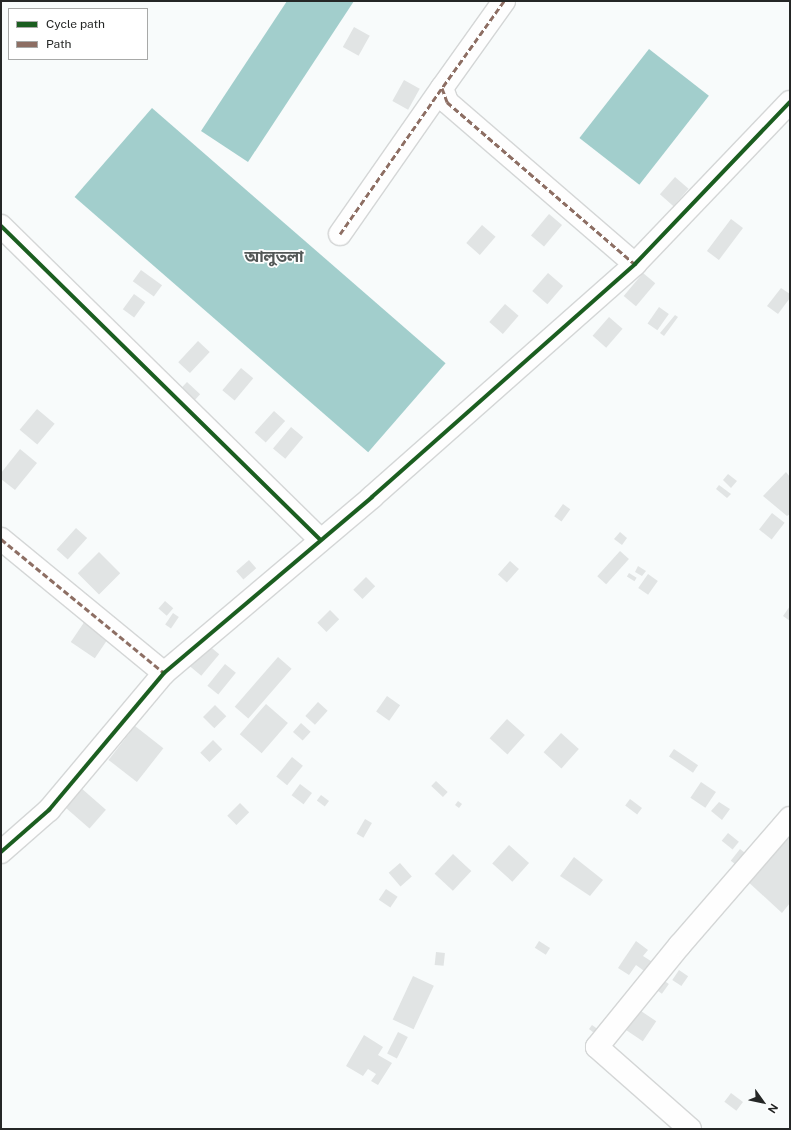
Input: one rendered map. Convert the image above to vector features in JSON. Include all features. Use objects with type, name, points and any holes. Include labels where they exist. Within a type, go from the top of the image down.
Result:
[{"type":"street","points":[[340,234],[504,1]]},
{"type":"street","points":[[442,88],[447,102],[635,264]]},
{"type":"street","points":[[1,852],[49,810],[164,673],[321,540],[635,264],[790,102]]},
{"type":"street","points":[[1,226],[321,540]]},
{"type":"street","points":[[1,538],[164,673]]},
{"type":"street","points":[[690,1129],[597,1047],[680,945],[790,818]]},
{"type":"water","points":[[287,1],[354,1],[248,162],[201,131]]},
{"type":"water","points":[[649,49],[709,96],[639,185],[579,138]]},
{"type":"water","points":[[152,108],[446,363],[368,452],[75,197]]},
{"type":"building","points":[[354,27],[370,36],[359,56],[343,47]]},
{"type":"building","points":[[404,80],[420,89],[408,110],[392,101]]},
{"type":"building","points":[[675,177],[689,189],[673,206],[660,194]]},
{"type":"building","points":[[549,214],[562,225],[544,246],[531,235]]},
{"type":"building","points":[[731,219],[743,228],[719,260],[707,251]]},
{"type":"building","points":[[482,225],[496,237],[480,255],[466,243]]},
{"type":"building","points":[[141,270],[162,285],[154,297],[133,281]]},
{"type":"building","points":[[548,273],[563,286],[547,304],[532,291]]},
{"type":"building","points":[[643,273],[655,283],[636,306],[624,296]]},
{"type":"building","points":[[781,288],[790,294],[790,298],[778,314],[767,306]]},
{"type":"building","points":[[134,294],[145,302],[134,318],[123,309]]},
{"type":"building","points":[[505,304],[519,316],[503,334],[489,322]]},
{"type":"building","points":[[659,307],[669,314],[657,330],[648,323]]},
{"type":"building","points":[[675,315],[678,317],[664,336],[660,333]]},
{"type":"building","points":[[609,317],[623,329],[606,348],[593,336]]},
{"type":"building","points":[[198,341],[210,352],[190,373],[178,362]]},
{"type":"building","points":[[241,368],[253,378],[235,400],[222,390]]},
{"type":"building","points":[[187,382],[200,394],[191,404],[178,392]]},
{"type":"building","points":[[37,409],[55,424],[37,444],[20,430]]},
{"type":"building","points":[[274,411],[285,421],[266,443],[255,433]]},
{"type":"building","points":[[291,427],[303,437],[285,459],[273,448]]},
{"type":"building","points":[[20,449],[37,463],[15,490],[1,479],[1,473]]},
{"type":"building","points":[[786,472],[790,477],[790,514],[787,516],[763,496]]},
{"type":"building","points":[[728,474],[737,481],[731,488],[723,480]]},
{"type":"building","points":[[719,485],[731,494],[727,498],[716,489]]},
{"type":"building","points":[[563,504],[570,509],[561,521],[554,516]]},
{"type":"building","points":[[772,513],[785,523],[772,539],[759,530]]},
{"type":"building","points":[[76,528],[87,538],[68,560],[57,550]]},
{"type":"building","points":[[620,532],[627,538],[622,545],[614,539]]},
{"type":"building","points":[[620,551],[629,559],[606,584],[597,576]]},
{"type":"building","points":[[99,552],[120,573],[99,594],[78,573]]},
{"type":"building","points":[[249,560],[256,568],[243,579],[236,571]]},
{"type":"building","points":[[510,561],[519,569],[507,582],[498,574]]},
{"type":"building","points":[[638,566],[646,571],[642,576],[635,572]]},
{"type":"building","points":[[629,573],[637,578],[635,581],[627,576]]},
{"type":"building","points":[[648,574],[658,581],[648,595],[638,588]]},
{"type":"building","points":[[366,577],[375,586],[362,599],[353,590]]},
{"type":"building","points":[[165,601],[173,608],[167,616],[158,609]]},
{"type":"building","points":[[790,606],[790,621],[783,616]]},
{"type":"building","points":[[330,610],[339,619],[326,632],[317,623]]},
{"type":"building","points":[[173,613],[179,617],[171,629],[165,625]]},
{"type":"building","points":[[87,618],[111,634],[95,658],[71,642]]},
{"type":"building","points":[[207,644],[219,654],[201,676],[189,665]]},
{"type":"building","points":[[278,657],[292,669],[248,719],[235,707]]},
{"type":"building","points":[[225,664],[236,673],[218,695],[207,686]]},
{"type":"building","points":[[387,696],[400,705],[389,721],[376,712]]},
{"type":"building","points":[[318,702],[328,711],[315,725],[305,716]]},
{"type":"building","points":[[266,704],[288,723],[262,753],[240,734]]},
{"type":"building","points":[[215,705],[226,716],[214,728],[203,717]]},
{"type":"building","points":[[507,719],[525,735],[507,754],[490,738]]},
{"type":"building","points":[[301,723],[311,732],[303,741],[293,732]]},
{"type":"building","points":[[135,726],[163,748],[137,782],[109,760]]},
{"type":"building","points":[[561,733],[579,749],[561,768],[544,752]]},
{"type":"building","points":[[213,740],[222,749],[209,762],[200,753]]},
{"type":"building","points":[[674,749],[698,765],[693,773],[669,756]]},
{"type":"building","points":[[292,757],[303,766],[287,785],[276,776]]},
{"type":"building","points":[[436,781],[448,792],[443,797],[431,786]]},
{"type":"building","points":[[701,782],[716,792],[705,808],[690,798]]},
{"type":"building","points":[[300,784],[312,793],[304,804],[292,795]]},
{"type":"building","points":[[81,788],[106,810],[90,829],[65,807]]},
{"type":"building","points":[[321,795],[329,801],[325,807],[317,801]]},
{"type":"building","points":[[630,799],[642,808],[637,814],[625,805]]},
{"type":"building","points":[[458,801],[462,804],[459,808],[455,805]]},
{"type":"building","points":[[719,802],[730,809],[722,820],[711,811]]},
{"type":"building","points":[[240,803],[249,812],[236,825],[227,816]]},
{"type":"building","points":[[365,819],[372,823],[363,838],[356,834]]},
{"type":"building","points":[[728,833],[739,842],[733,850],[722,841]]},
{"type":"building","points":[[790,834],[790,903],[782,913],[745,879]]},
{"type":"building","points":[[509,845],[529,863],[512,882],[492,864]]},
{"type":"building","points":[[740,849],[749,856],[739,868],[731,861]]},
{"type":"building","points":[[453,854],[471,871],[453,891],[435,874]]},
{"type":"building","points":[[574,857],[603,880],[590,896],[560,876]]},
{"type":"building","points":[[400,863],[412,877],[400,886],[389,873]]},
{"type":"building","points":[[386,889],[398,897],[390,908],[379,900]]},
{"type":"building","points":[[539,941],[550,948],[546,955],[535,948]]},
{"type":"building","points":[[636,941],[648,950],[643,956],[654,963],[647,973],[636,965],[629,975],[618,968]]},
{"type":"building","points":[[436,952],[445,953],[444,966],[435,965]]},
{"type":"building","points":[[679,970],[688,976],[681,986],[672,980]]},
{"type":"building","points":[[413,976],[434,986],[414,1029],[393,1020]]},
{"type":"building","points":[[659,977],[669,984],[662,994],[652,987]]},
{"type":"building","points":[[638,1009],[656,1021],[643,1041],[625,1029]]},
{"type":"building","points":[[592,1025],[603,1033],[599,1037],[589,1029]]},
{"type":"building","points":[[398,1032],[408,1037],[397,1058],[387,1053]]},
{"type":"building","points":[[364,1035],[383,1047],[378,1055],[392,1063],[378,1085],[371,1081],[376,1074],[368,1069],[363,1076],[346,1066]]},
{"type":"building","points":[[731,1093],[743,1102],[736,1111],[724,1102]]},
{"type":"marked path","points":[[504,1],[442,88],[447,102],[635,264]]},
{"type":"marked path","points":[[340,234],[442,88]]},
{"type":"marked path","points":[[1,539],[164,673]]},
{"type":"cycle path","points":[[1,852],[49,810],[164,673],[372,497],[635,264],[790,102]]},
{"type":"cycle path","points":[[1,226],[321,540]]},
{"type":"district","name":"আলুতলা","points":[[274,257]]}]
